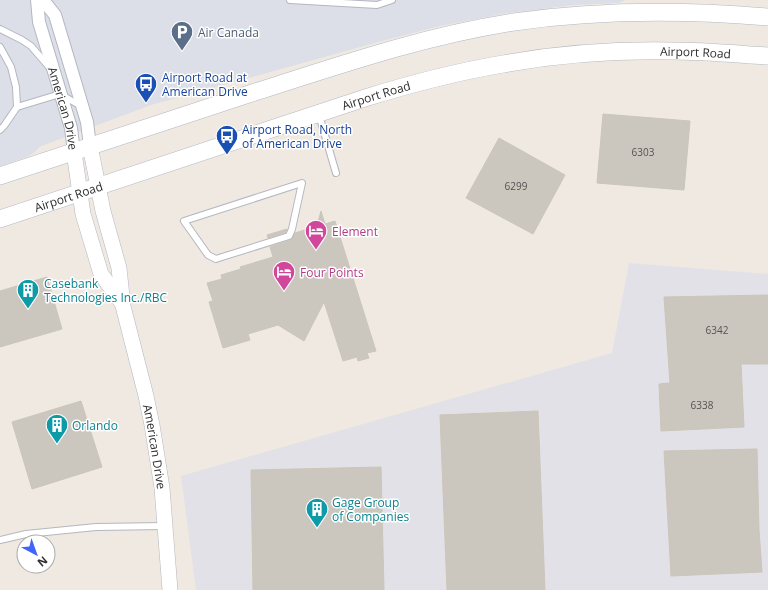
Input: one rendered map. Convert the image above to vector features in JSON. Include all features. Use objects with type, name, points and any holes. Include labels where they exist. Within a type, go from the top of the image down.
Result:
[{"type":"main road","points":[[0,176],[357,59],[432,38],[474,29],[585,14],[637,12],[768,17]]},
{"type":"main road","name":"Airport Road","points":[[0,219],[318,113],[396,89],[449,75],[536,59],[590,54],[671,51],[768,56]]},
{"type":"street","name":"American Drive","points":[[37,0],[39,22],[71,128],[83,214],[102,274],[123,306]]},
{"type":"street","name":"American Drive","points":[[43,0],[55,15],[87,122],[90,146],[103,211],[119,268],[123,306],[151,418],[162,488],[170,590]]},
{"type":"lane","points":[[290,0],[339,1],[377,5],[392,0]]},
{"type":"lane","points":[[0,29],[31,46],[54,72]]},
{"type":"lane","points":[[0,47],[11,67],[16,87],[17,107],[0,130]]},
{"type":"lane","points":[[17,107],[60,94],[82,107]]},
{"type":"lane","points":[[318,113],[336,173]]},
{"type":"lane","points":[[302,183],[292,229],[289,236],[216,259],[208,255],[184,221],[302,183]]},
{"type":"lane","points":[[0,540],[26,534],[96,527],[166,526]]},
{"type":"shaded area","points":[[0,0],[626,0],[618,3],[574,5],[508,13],[440,26],[382,41],[151,105],[39,147],[35,152],[27,157],[0,166]]},
{"type":"shaded area","points":[[629,263],[768,274],[768,590],[196,590],[181,476],[612,353]]},
{"type":"building","points":[[603,114],[690,121],[684,190],[597,183]]},
{"type":"building","points":[[499,138],[565,175],[533,234],[466,198]]},
{"type":"building","name":"Four Points","points":[[321,211],[325,224],[335,221],[376,351],[367,353],[369,358],[358,361],[357,357],[343,361],[324,302],[304,341],[278,325],[248,334],[250,340],[223,348],[209,302],[213,301],[207,283],[222,279],[221,275],[241,269],[240,267],[273,257],[270,247],[291,240],[295,233],[317,226]]},
{"type":"building","points":[[287,229],[286,232],[268,238],[267,235]]},
{"type":"building","name":"Casebank Technologies Inc./RBC","points":[[47,277],[62,329],[0,347],[0,291]]},
{"type":"building","points":[[768,295],[768,364],[741,364],[744,427],[661,431],[659,384],[670,383],[664,297]]},
{"type":"building","name":"Orlando","points":[[81,401],[102,467],[32,489],[12,422]]},
{"type":"building","points":[[538,411],[545,590],[447,590],[440,415]]},
{"type":"building","points":[[757,449],[759,530],[762,572],[671,576],[664,451]]},
{"type":"building","name":"Gage Group of Companies","points":[[381,467],[384,590],[253,590],[251,470]]},
{"type":"place","name":"Air Canada","points":[[182,52]]},
{"type":"place","name":"Airport Road at American Drive","points":[[146,104]]},
{"type":"place","name":"Airport Road, North of American Drive","points":[[227,156]]},
{"type":"place","name":"Element","points":[[316,250]]},
{"type":"place","name":"Four Points","points":[[284,292]]},
{"type":"place","name":"Casebank Technologies Inc./RBC","points":[[28,310]]},
{"type":"place","name":"Orlando","points":[[57,444]]},
{"type":"place","name":"Gage Group of Companies","points":[[317,528]]}]
